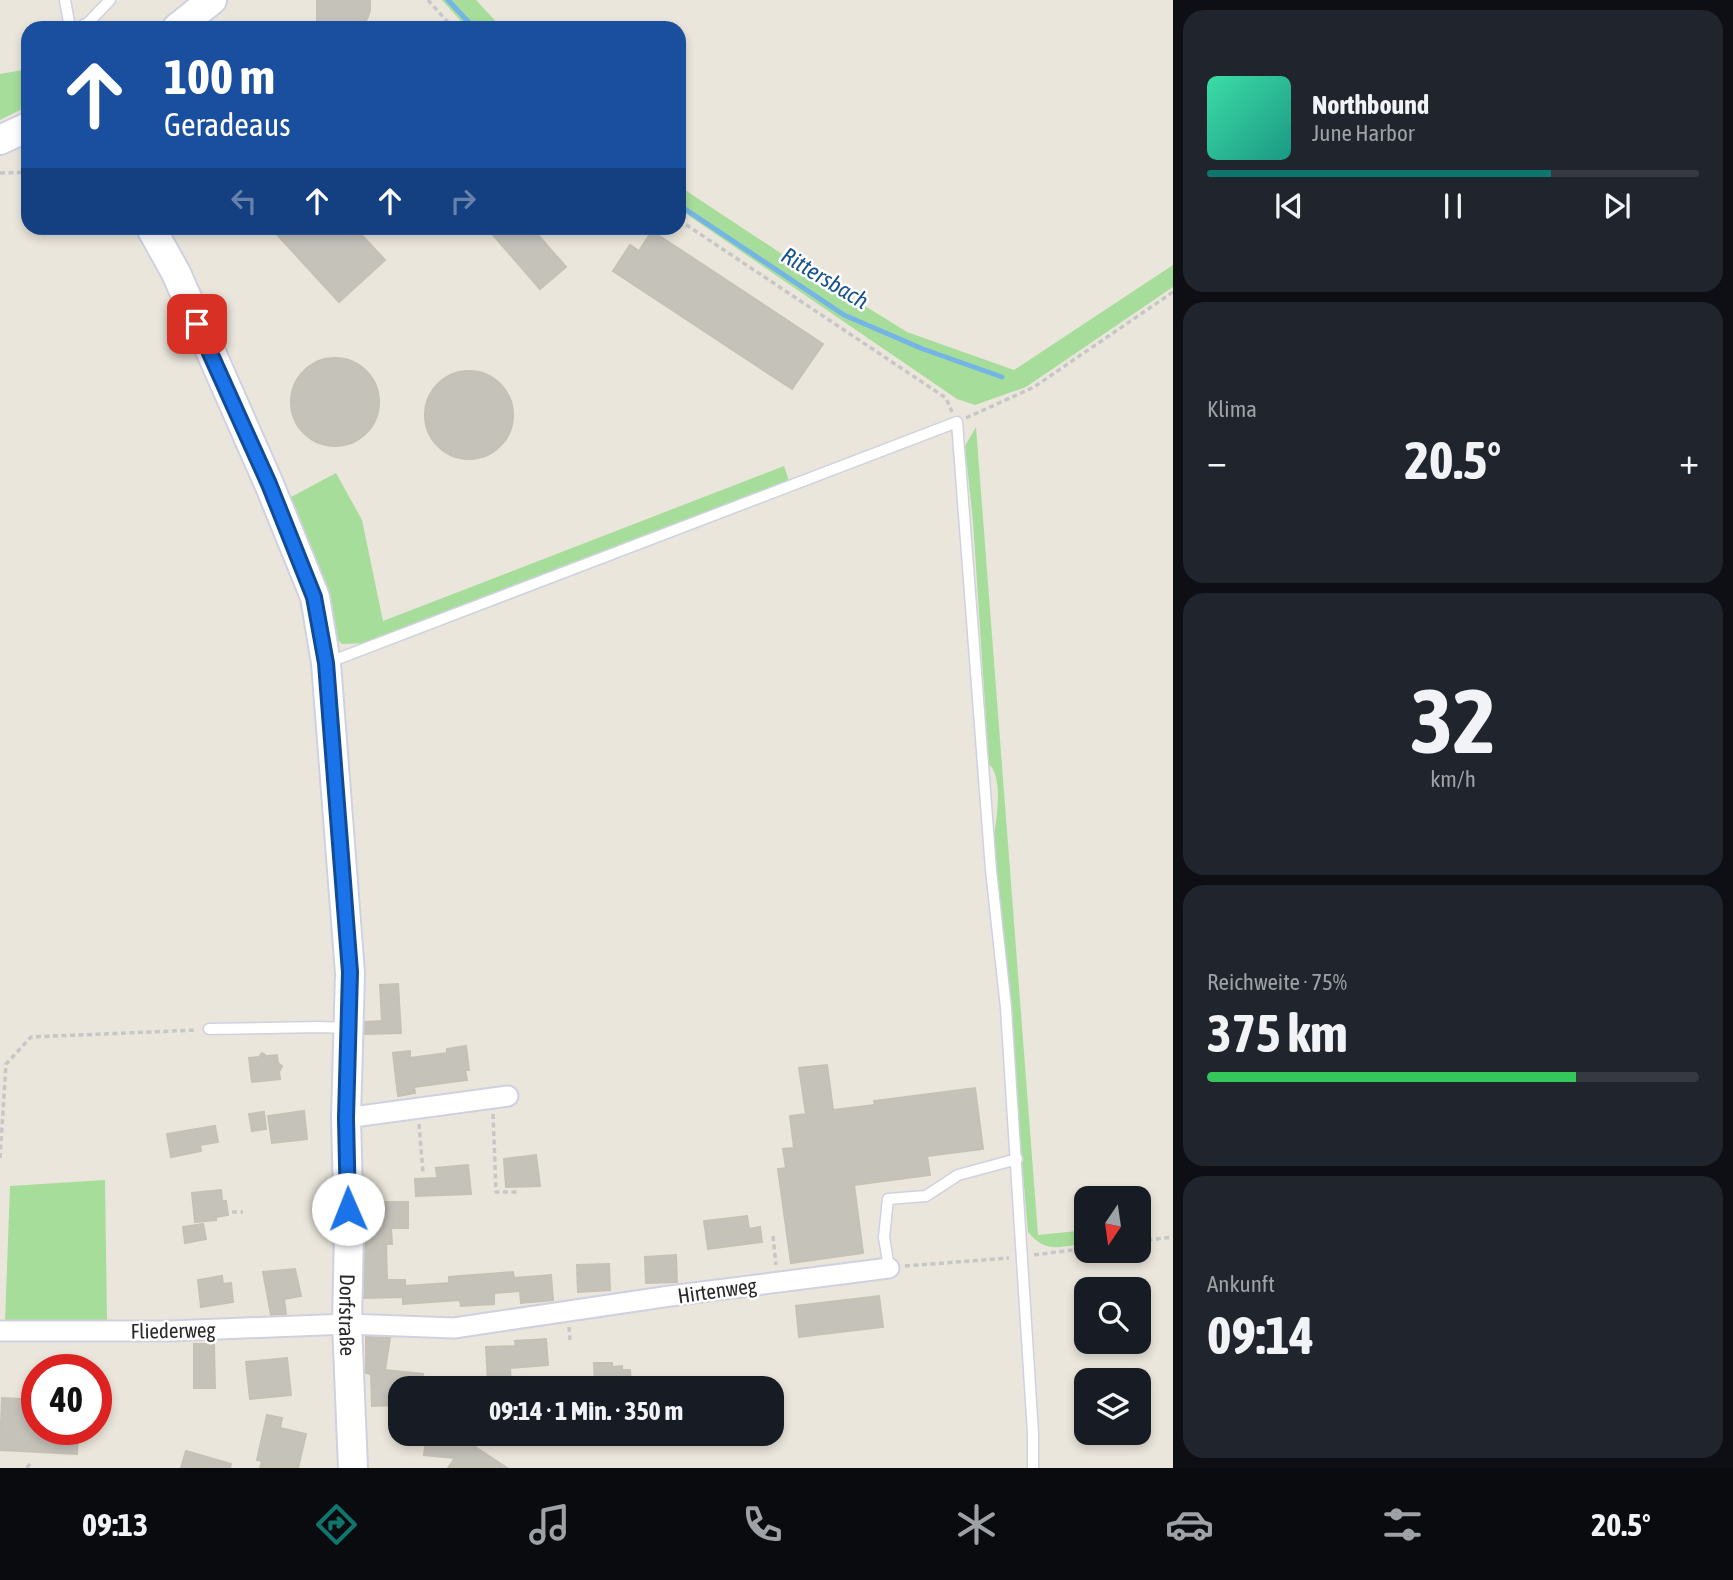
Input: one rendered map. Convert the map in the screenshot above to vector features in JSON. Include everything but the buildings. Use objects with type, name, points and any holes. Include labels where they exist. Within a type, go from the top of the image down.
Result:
[{"type":"street","points":[[186,21],[212,0]]},
{"type":"street","points":[[0,140],[21,130]]},
{"type":"street","name":"Dorfstraße","points":[[154,235],[176,274],[269,484],[314,597],[326,663],[350,972],[346,1118],[349,1233],[347,1324],[353,1468]]},
{"type":"street","points":[[346,1118],[500,1097]]},
{"type":"street","name":"Hirtenweg","points":[[347,1324],[454,1328],[778,1281],[888,1268]]},
{"type":"street","name":"Fliederweg","points":[[0,1331],[170,1331],[347,1324]]},
{"type":"lane","points":[[65,0],[69,21]]},
{"type":"lane","points":[[90,21],[107,2]]},
{"type":"lane","points":[[326,663],[957,422],[991,870],[1006,1008],[1017,1159],[1034,1433],[1033,1468]]},
{"type":"lane","points":[[209,1029],[348,1028]]},
{"type":"lane","points":[[888,1268],[884,1237],[888,1199],[926,1196],[958,1175],[1017,1159]]},
{"type":"path","points":[[428,0],[447,21]]},
{"type":"path","points":[[0,173],[21,172]]},
{"type":"path","points":[[686,225],[946,398],[957,422],[1034,387],[1173,292]]},
{"type":"path","points":[[0,1158],[6,1064],[31,1037],[209,1029]]},
{"type":"path","points":[[500,1097],[496,1192],[520,1192]]},
{"type":"path","points":[[418,1108],[423,1173]]},
{"type":"path","points":[[232,1212],[243,1212]]},
{"type":"path","points":[[773,1236],[778,1281]]},
{"type":"path","points":[[1152,1239],[1173,1237]]},
{"type":"path","points":[[888,1268],[1074,1250]]},
{"type":"path","points":[[27,1468],[32,1462]]},
{"type":"green space","points":[[442,0],[476,0],[496,21],[461,21]]},
{"type":"green space","points":[[21,70],[21,110],[0,120],[0,74]]},
{"type":"green space","points":[[686,191],[907,332],[1014,370],[1173,265],[1173,287],[1026,387],[975,405],[957,399],[686,214]]},
{"type":"green space","points":[[976,427],[1038,1235],[1074,1231],[1074,1245],[1062,1247],[1042,1244],[1028,1232],[994,835],[998,787],[989,764],[973,522],[965,446]]},
{"type":"green space","points":[[784,466],[789,481],[368,643],[342,644],[328,631],[316,579],[291,497],[336,473],[362,520],[383,621]]},
{"type":"green space","points":[[105,1180],[107,1321],[5,1322],[10,1186]]},
{"type":"waterway","name":"Rittersbach","points":[[448,0],[468,21]]},
{"type":"waterway","name":"Rittersbach","points":[[686,210],[844,315],[923,349],[1002,377]]},
{"type":"route","points":[[197,324],[269,484],[314,597],[326,663],[350,972],[346,1118],[348,1209]]}]
